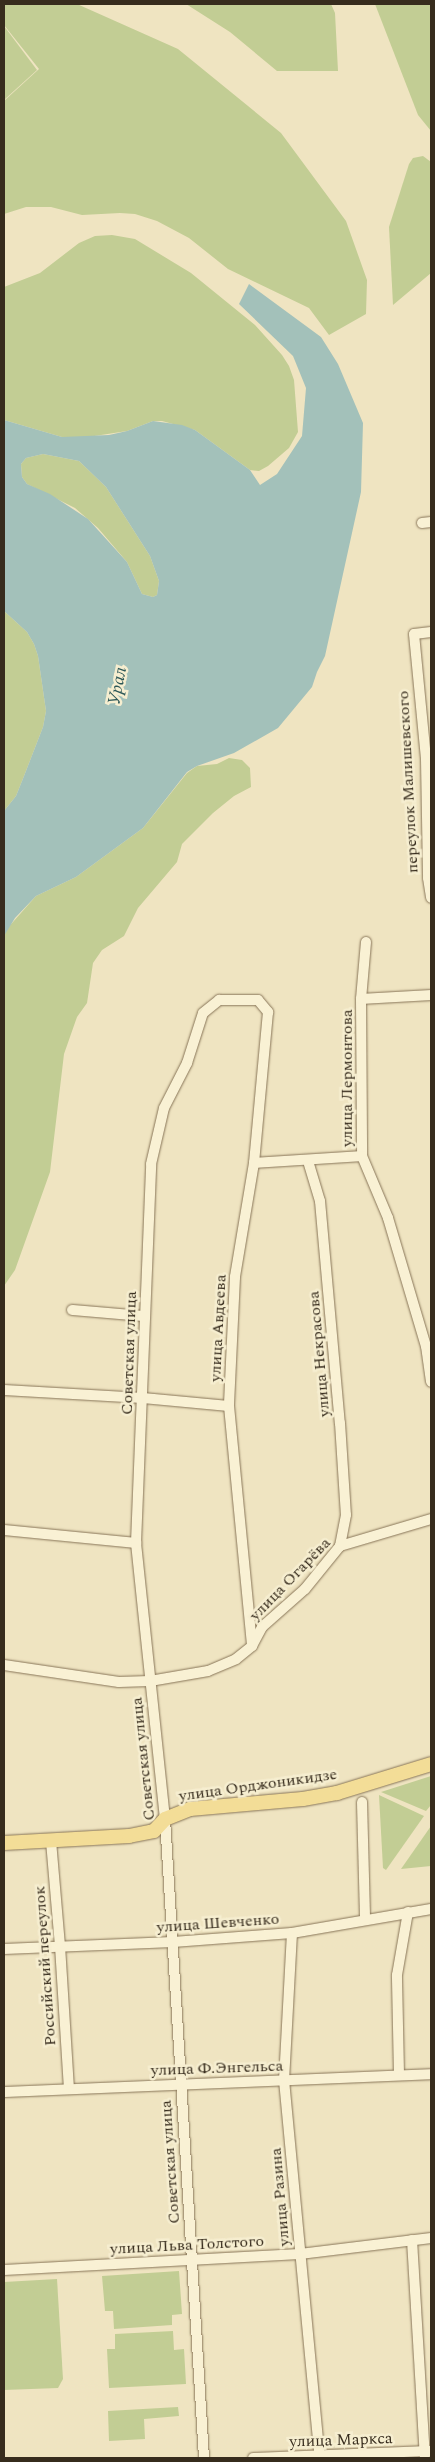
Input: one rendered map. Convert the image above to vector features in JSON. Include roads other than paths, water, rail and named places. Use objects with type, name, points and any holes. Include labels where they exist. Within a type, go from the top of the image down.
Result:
[{"type":"main road","name":"улица Орджоникидзе","points":[[4,1842],[129,1836],[154,1831],[165,1819],[190,1809],[303,1799],[337,1793],[431,1764]]},
{"type":"street","name":"переулок Малишевского","points":[[431,632],[414,634],[429,759],[431,898]]},
{"type":"street","name":"улица Лермонтова","points":[[366,942],[362,999],[362,1156],[388,1218],[426,1346],[431,1382]]},
{"type":"street","points":[[362,999],[431,995]]},
{"type":"street","name":"Советская улица","points":[[204,2458],[165,1819],[136,1543],[143,1398],[144,1316],[151,1164],[164,1108],[187,1063],[203,1014],[219,1000],[258,1000],[268,1012]]},
{"type":"street","name":"улица Авдеева","points":[[252,1646],[230,1406],[235,1277],[254,1163],[268,1012]]},
{"type":"street","points":[[254,1163],[362,1156]]},
{"type":"street","name":"улица Некрасова","points":[[308,1161],[320,1200],[340,1423],[346,1515],[340,1546]]},
{"type":"street","points":[[72,1310],[144,1316]]},
{"type":"street","points":[[4,1390],[143,1398],[230,1406]]},
{"type":"street","name":"улица Огарёва","points":[[4,1665],[119,1682],[150,1682],[208,1670],[236,1659],[252,1646],[262,1627],[305,1590],[340,1546],[431,1519]]},
{"type":"street","points":[[4,1530],[136,1543]]},
{"type":"street","points":[[362,1802],[365,1919]]},
{"type":"street","name":"Российский переулок","points":[[51,1841],[60,1946],[68,2088]]},
{"type":"street","name":"улица Шевченко","points":[[4,1949],[173,1942],[292,1933],[431,1909]]},
{"type":"street","points":[[398,2074],[397,1975],[408,1912]]},
{"type":"street","name":"улица Разина","points":[[292,1933],[284,2080],[320,2457]]},
{"type":"street","name":"улица Ф.Энгельса","points":[[4,2092],[431,2074]]},
{"type":"street","name":"улица Льва Толстого","points":[[4,2270],[300,2254],[431,2238]]},
{"type":"street","points":[[412,2240],[427,2454]]},
{"type":"street","name":"улица Маркса","points":[[253,2458],[427,2454]]},
{"type":"water","name":"Урал","points":[[249,284],[321,337],[338,364],[363,423],[361,492],[325,656],[312,687],[278,728],[234,753],[197,766],[187,772],[143,828],[76,877],[36,896],[15,918],[4,936],[4,811],[16,796],[43,727],[46,711],[38,656],[34,644],[27,632],[4,611],[4,420],[62,437],[109,435],[127,431],[153,421],[182,425],[195,430],[250,470],[260,485],[277,474],[302,436],[306,388],[293,356],[239,304]],"holes":[[[43,454],[79,461],[106,487],[150,556],[159,581],[157,595],[153,597],[142,594],[127,562],[88,519],[50,494],[27,484],[22,477],[21,464],[26,458]]]}]
